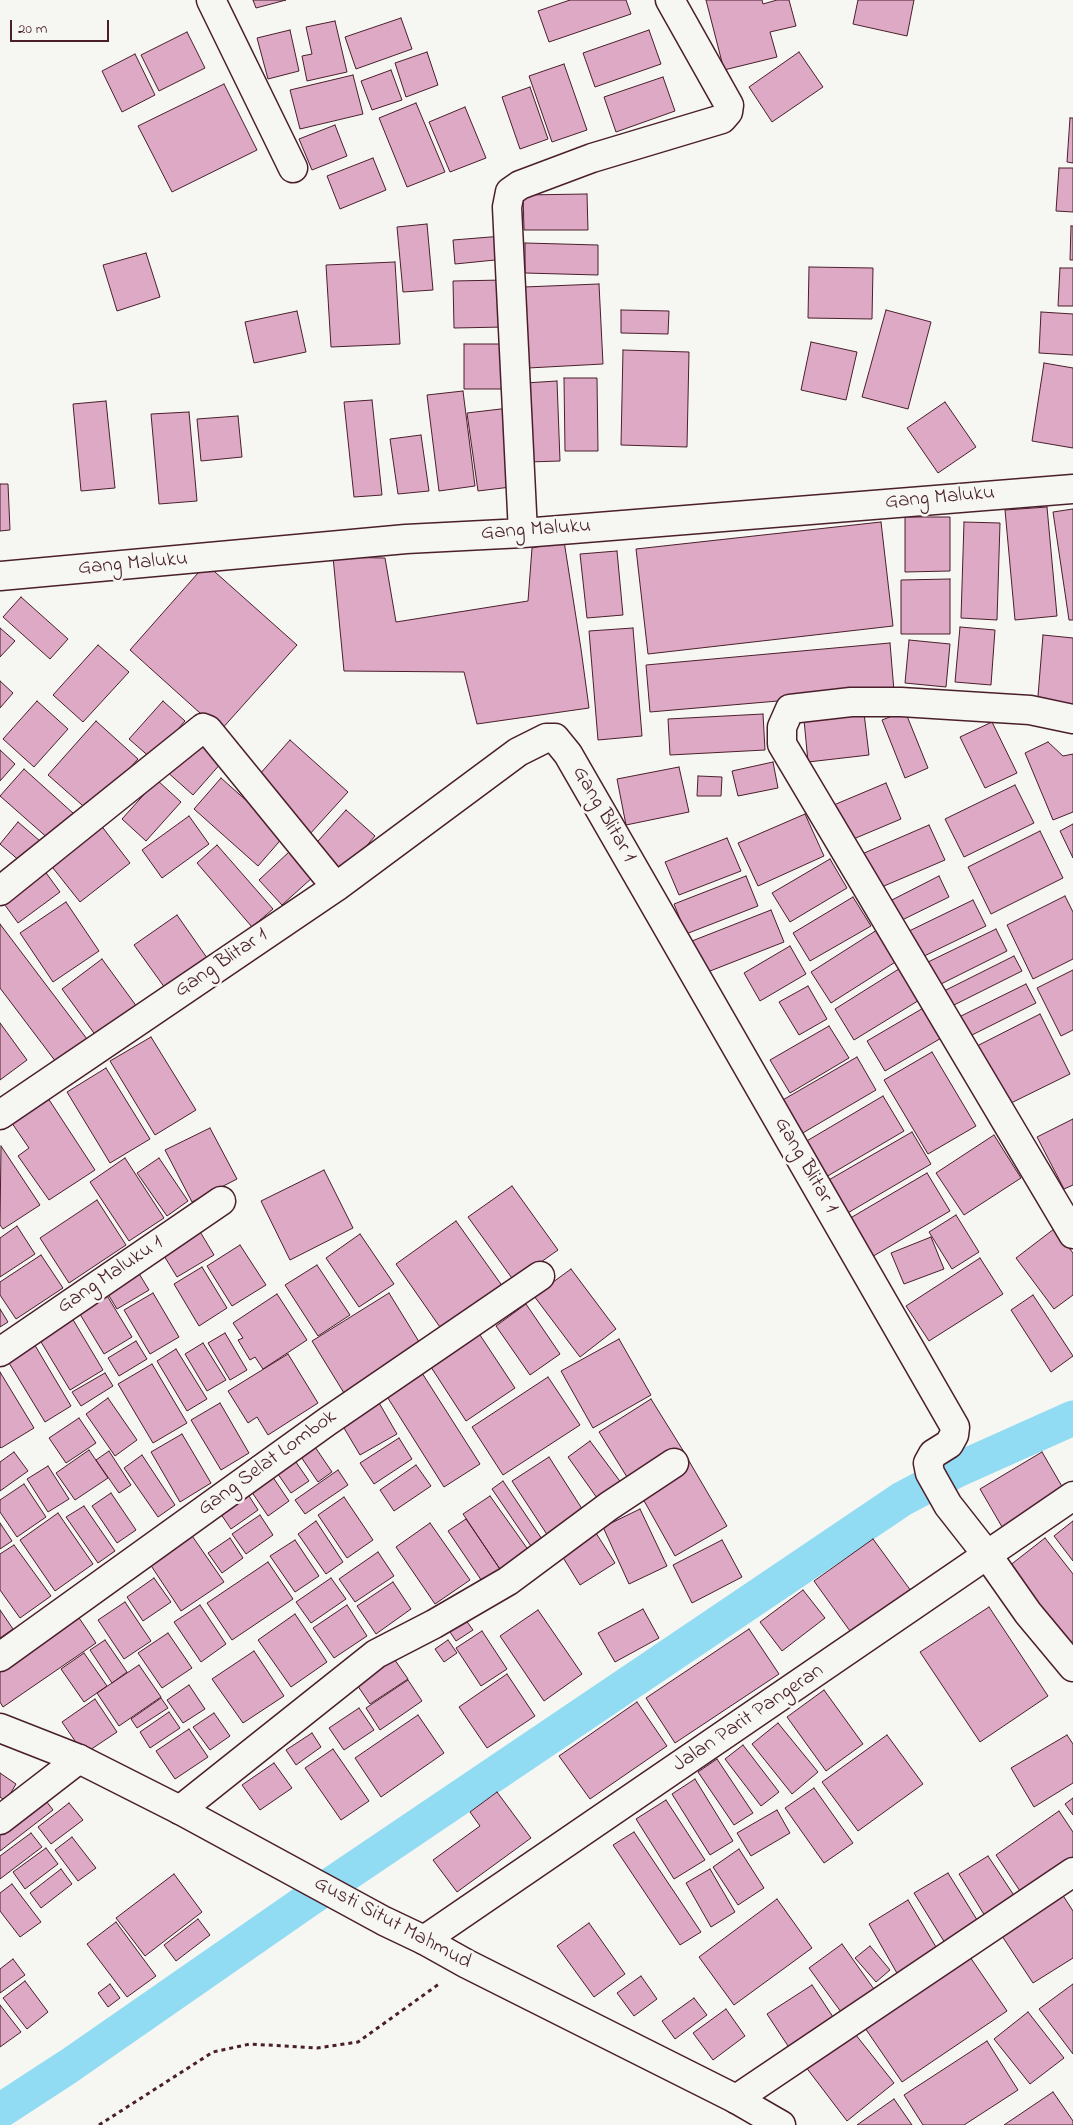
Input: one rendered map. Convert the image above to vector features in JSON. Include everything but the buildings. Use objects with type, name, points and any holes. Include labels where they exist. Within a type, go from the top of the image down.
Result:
[{"type":"main road","points":[[211,0],[293,168]]},
{"type":"main road","points":[[523,533],[507,207],[510,192],[520,185],[592,158],[722,119],[728,112],[729,105],[670,0]]},
{"type":"main road","name":"Gang Maluku","points":[[0,576],[406,539],[523,533],[1073,489]]},
{"type":"main road","points":[[1073,719],[1030,710],[900,702],[851,702],[790,709],[782,727],[782,744],[1073,1234]]},
{"type":"main road","points":[[5,877],[203,728],[208,730],[336,887]]},
{"type":"main road","name":"Gang Blitar 1","points":[[4,1103],[336,887],[518,752],[546,738],[555,738],[562,745],[955,1427],[954,1435],[949,1444],[933,1454],[928,1464],[930,1473],[948,1506],[988,1556]]},
{"type":"main road","name":"Gang Maluku 1","points":[[0,1352],[221,1201]]},
{"type":"main road","name":"Gang Selat Lombok","points":[[0,1657],[328,1421],[540,1276]]},
{"type":"main road","points":[[180,1810],[376,1654],[434,1624],[508,1581],[601,1511],[674,1463]]},
{"type":"main road","name":"Jalan Parit Pangeran","points":[[424,1940],[988,1556],[1073,1496]]},
{"type":"main road","points":[[988,1556],[1028,1613],[1073,1667]]},
{"type":"main road","name":"Gusti Situt Mahmud","points":[[0,1728],[80,1759],[289,1868],[384,1921],[736,2099],[781,2125]]},
{"type":"main road","points":[[0,1820],[80,1759]]},
{"type":"main road","points":[[736,2099],[1073,1872]]},
{"type":"path","points":[[99,2125],[214,2052],[250,2044],[317,2048],[358,2042],[467,1964]]},
{"type":"waterway","points":[[0,2111],[69,2066],[308,1900],[902,1499],[957,1470],[1073,1418]]}]
